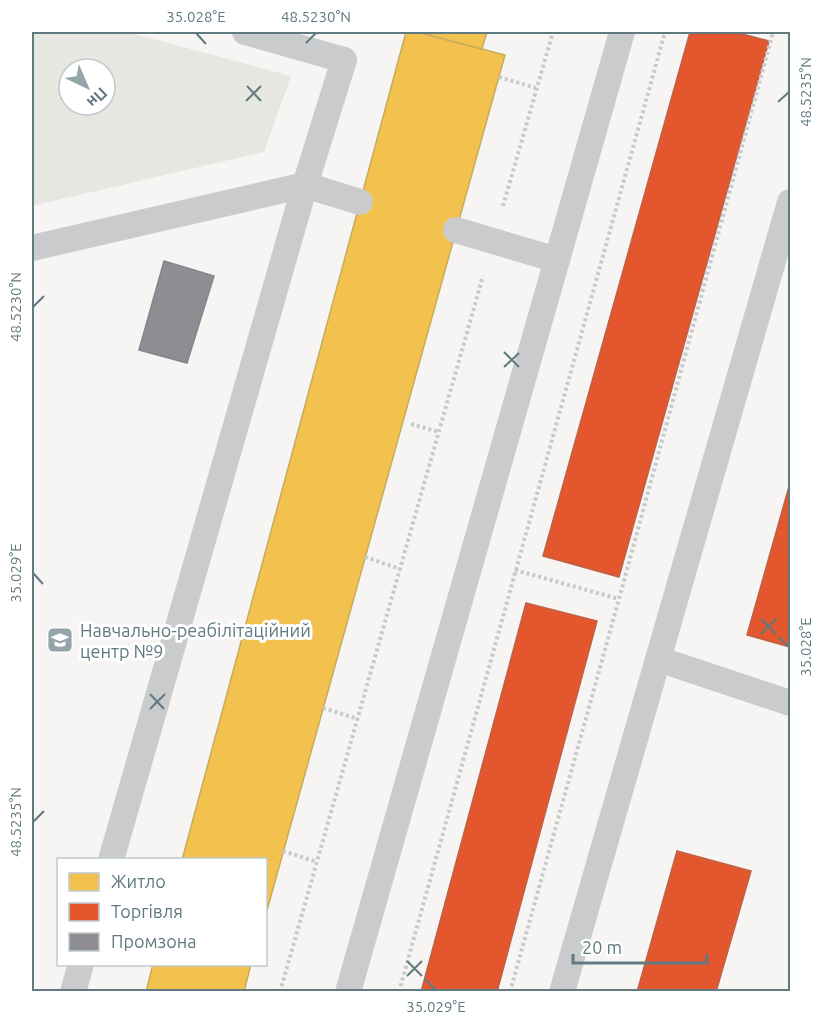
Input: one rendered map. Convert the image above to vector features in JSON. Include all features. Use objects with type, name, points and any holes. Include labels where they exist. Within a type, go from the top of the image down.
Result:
[{"type":"lane","points":[[112,858],[305,185],[344,60],[245,32]]},
{"type":"lane","points":[[348,992],[622,32]]},
{"type":"lane","points":[[32,248],[305,185],[360,202]]},
{"type":"lane","points":[[562,992],[790,201]]},
{"type":"lane","points":[[456,230],[557,260]]},
{"type":"lane","points":[[658,659],[790,703]]},
{"type":"lane","points":[[73,992],[80,966]]},
{"type":"path","points":[[280,992],[553,32]]},
{"type":"path","points":[[399,992],[665,32]]},
{"type":"path","points":[[510,992],[620,599],[773,32]]},
{"type":"path","points":[[499,77],[536,88]]},
{"type":"path","points":[[411,424],[439,432]]},
{"type":"path","points":[[365,556],[400,569]]},
{"type":"path","points":[[515,570],[620,599]]},
{"type":"path","points":[[323,708],[358,719]]},
{"type":"path","points":[[283,851],[317,862]]},
{"type":"shaded area","points":[[32,32],[127,32],[291,76],[264,152],[32,206]]},
{"type":"building: Житло","points":[[406,32],[417,32],[505,55],[267,910],[267,858],[183,858]]},
{"type":"building: Житло","points":[[417,32],[487,32],[482,49]]},
{"type":"building: Житло","points":[[152,966],[250,966],[244,992],[146,992]]},
{"type":"building: Торгівля","points":[[690,32],[735,32],[769,41],[619,577],[543,556]]},
{"type":"building: Торгівля","points":[[790,483],[790,647],[747,635]]},
{"type":"building: Торгівля","points":[[526,603],[597,621],[497,992],[421,992]]},
{"type":"building: Торгівля","points":[[677,851],[751,871],[716,992],[637,992]]},
{"type":"building: Промзона","points":[[164,261],[214,276],[187,363],[139,350]]},
{"type":"place","name":"Навчально-реабілітаційний центр №9","points":[[60,640]]}]
